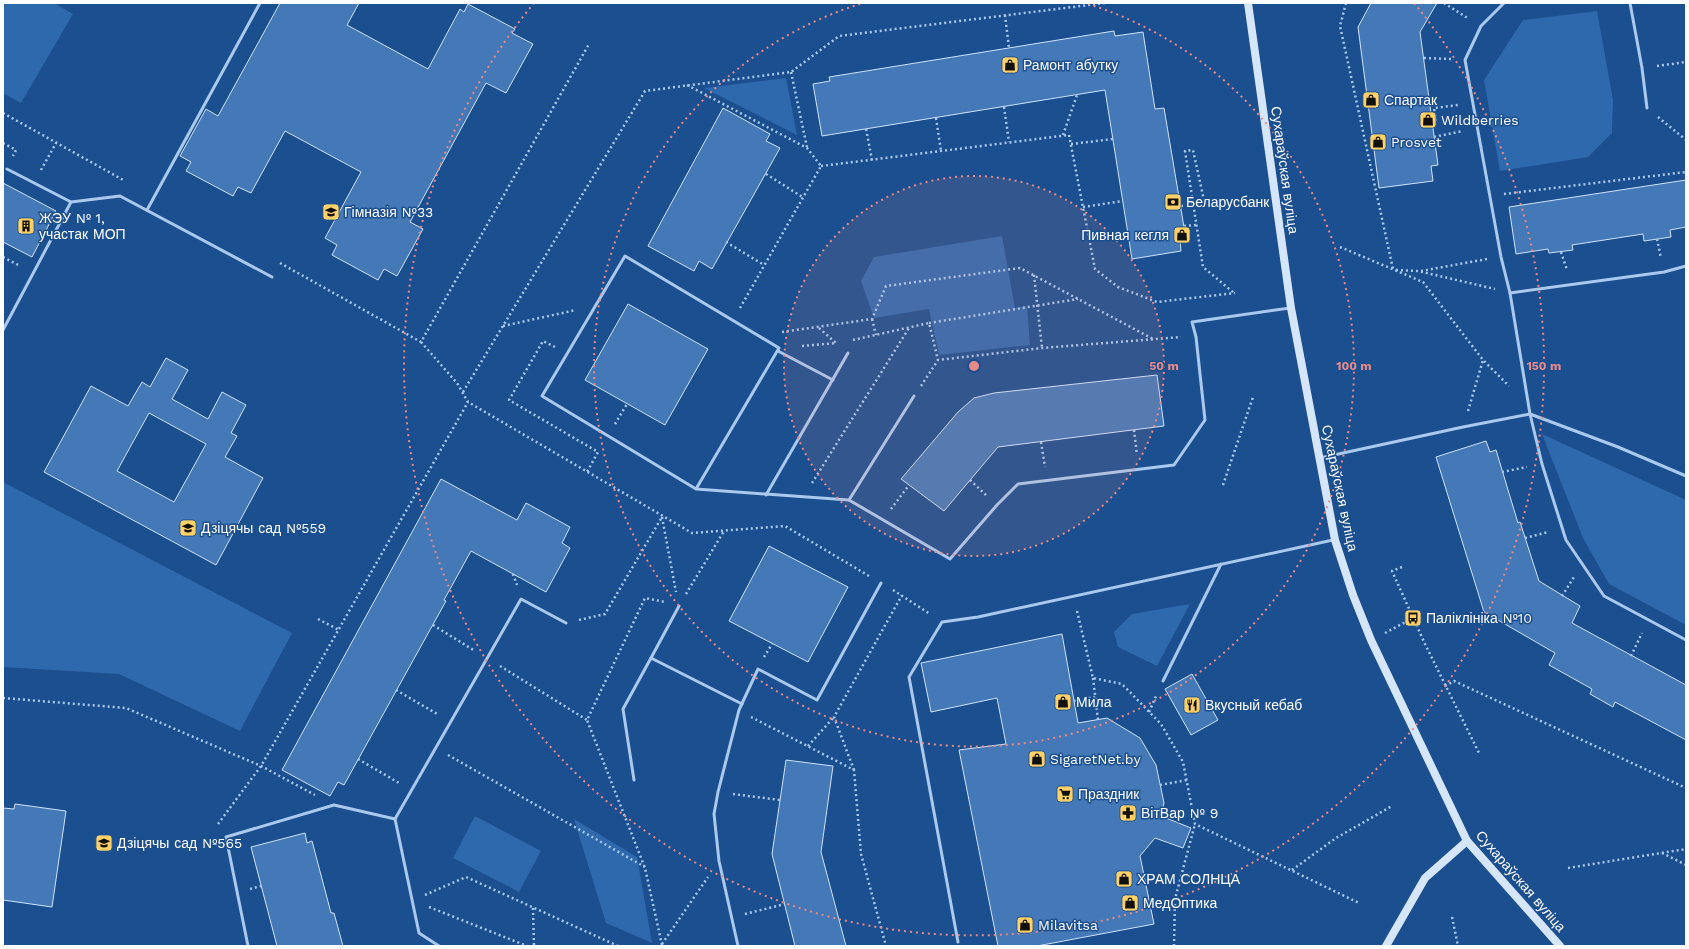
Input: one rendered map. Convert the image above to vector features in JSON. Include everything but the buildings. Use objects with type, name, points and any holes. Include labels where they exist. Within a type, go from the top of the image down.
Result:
[{"type":"main road","name":"Сухараўская вуліца","points":[[1248,3],[1291,308],[1335,540],[1353,594],[1371,640],[1467,840],[1560,946]]},
{"type":"main road","points":[[1386,946],[1424,878],[1467,840]]},
{"type":"lane","points":[[147,210],[260,3]]},
{"type":"lane","points":[[1504,3],[1481,26],[1465,60],[1501,257],[1510,293],[1530,414],[1542,464],[1566,540],[1604,596],[1686,640]]},
{"type":"lane","points":[[1630,3],[1642,68],[1647,108]]},
{"type":"lane","points":[[7,169],[71,202],[120,196],[272,277]]},
{"type":"lane","points":[[3,330],[71,202]]},
{"type":"lane","points":[[833,380],[778,351],[779,348],[625,256],[542,396],[696,489],[848,500],[950,559],[997,505],[1018,484],[1174,465],[1205,420],[1196,337],[1192,322],[1291,308]]},
{"type":"lane","points":[[1510,293],[1664,272],[1686,266]]},
{"type":"lane","points":[[696,489],[778,351]]},
{"type":"lane","points":[[766,494],[848,353]]},
{"type":"lane","points":[[848,500],[914,396]]},
{"type":"lane","points":[[1319,458],[1530,414],[1618,447],[1686,476]]},
{"type":"lane","points":[[958,942],[909,678],[942,622],[978,617],[1335,540]]},
{"type":"lane","points":[[1163,681],[1221,564]]},
{"type":"lane","points":[[738,946],[718,861],[714,814],[718,792],[739,710],[758,669],[817,700],[881,583]]},
{"type":"lane","points":[[439,946],[419,933],[395,819],[521,599],[566,623]]},
{"type":"lane","points":[[634,780],[623,709],[679,606]]},
{"type":"lane","points":[[651,658],[742,704]]},
{"type":"lane","points":[[248,946],[226,837],[334,805],[395,819]]},
{"type":"path","points":[[463,392],[645,91],[791,72],[839,36],[1104,3]]},
{"type":"path","points":[[1346,3],[1340,26],[1393,269]]},
{"type":"path","points":[[1444,3],[1481,26]]},
{"type":"path","points":[[1005,15],[1008,48]]},
{"type":"path","points":[[421,342],[589,44]]},
{"type":"path","points":[[1424,58],[1465,60]]},
{"type":"path","points":[[1642,68],[1686,62]]},
{"type":"path","points":[[791,72],[807,148]]},
{"type":"path","points":[[687,85],[807,148],[821,166]]},
{"type":"path","points":[[1063,135],[1077,95]]},
{"type":"path","points":[[1432,122],[1436,122],[1434,108],[1458,105],[1471,130]]},
{"type":"path","points":[[1004,107],[1009,142]]},
{"type":"path","points":[[1647,108],[1686,140]]},
{"type":"path","points":[[3,113],[129,182]]},
{"type":"path","points":[[936,118],[941,151]]},
{"type":"path","points":[[866,129],[872,160]]},
{"type":"path","points":[[1434,137],[1477,129]]},
{"type":"path","points":[[821,166],[1069,134],[1095,269],[1118,287],[1157,302],[1235,293],[1203,267],[1185,151],[1193,150],[1205,205],[1221,203]]},
{"type":"path","points":[[1071,144],[1113,139]]},
{"type":"path","points":[[44,164],[56,143]]},
{"type":"path","points":[[738,310],[804,198],[821,166]]},
{"type":"path","points":[[1490,195],[1686,172]]},
{"type":"path","points":[[766,174],[804,198]]},
{"type":"path","points":[[1083,207],[1123,201]]},
{"type":"path","points":[[1181,206],[1193,204]]},
{"type":"path","points":[[1184,226],[1196,225]]},
{"type":"path","points":[[1657,239],[1664,272]]},
{"type":"path","points":[[726,242],[764,265]]},
{"type":"path","points":[[1340,247],[1423,282],[1484,360],[1529,406]]},
{"type":"path","points":[[1561,252],[1571,284]]},
{"type":"path","points":[[3,257],[33,273]]},
{"type":"path","points":[[1418,271],[1501,257]]},
{"type":"path","points":[[280,262],[421,342],[457,383],[468,402],[662,517],[692,533],[785,526],[902,595],[942,622]]},
{"type":"path","points":[[876,335],[872,319],[886,286],[1020,268],[1153,339]]},
{"type":"path","points":[[1393,269],[1418,271],[1510,293]]},
{"type":"path","points":[[1034,275],[1042,348]]},
{"type":"path","points":[[853,340],[929,323],[1078,299]]},
{"type":"path","points":[[502,326],[579,309]]},
{"type":"path","points":[[780,332],[819,328],[872,319]]},
{"type":"path","points":[[914,396],[938,360],[929,323]]},
{"type":"path","points":[[819,328],[848,353]]},
{"type":"path","points":[[804,496],[909,328]]},
{"type":"path","points":[[938,360],[1042,348],[1196,337]]},
{"type":"path","points":[[560,351],[543,341],[509,400],[598,452],[587,472]]},
{"type":"path","points":[[801,346],[845,342]]},
{"type":"path","points":[[1463,427],[1484,360]]},
{"type":"path","points":[[1223,485],[1253,397]]},
{"type":"path","points":[[261,766],[468,402]]},
{"type":"path","points":[[608,436],[627,404]]},
{"type":"path","points":[[1134,430],[1139,469]]},
{"type":"path","points":[[1042,442],[1046,480]]},
{"type":"path","points":[[1502,472],[1542,464]]},
{"type":"path","points":[[970,480],[997,505]]},
{"type":"path","points":[[883,520],[909,485]]},
{"type":"path","points":[[662,517],[679,606]]},
{"type":"path","points":[[566,623],[605,614],[662,517]]},
{"type":"path","points":[[1525,538],[1561,528]]},
{"type":"path","points":[[679,606],[725,531]]},
{"type":"path","points":[[1562,596],[1582,564]]},
{"type":"path","points":[[1402,567],[1392,571],[1445,686],[1479,753]]},
{"type":"path","points":[[808,746],[834,717],[902,595]]},
{"type":"path","points":[[1074,596],[1093,678],[1098,720]]},
{"type":"path","points":[[1371,640],[1413,618]]},
{"type":"path","points":[[318,619],[339,630]]},
{"type":"path","points":[[1631,656],[1649,620]]},
{"type":"path","points":[[433,625],[587,720]]},
{"type":"path","points":[[1093,678],[1122,684],[1161,724],[1183,762],[1195,824],[1176,899],[1174,946]]},
{"type":"path","points":[[1148,712],[1163,681]]},
{"type":"path","points":[[1445,686],[1454,681],[1686,788]]},
{"type":"path","points":[[396,690],[451,722]]},
{"type":"path","points":[[1074,701],[1095,697]]},
{"type":"path","points":[[3,698],[126,708],[261,766],[334,805]]},
{"type":"path","points":[[739,710],[854,770]]},
{"type":"path","points":[[834,717],[854,770],[861,854],[886,946]]},
{"type":"path","points":[[436,748],[645,868]]},
{"type":"path","points":[[358,759],[412,790]]},
{"type":"path","points":[[1160,785],[1187,780]]},
{"type":"path","points":[[718,792],[780,800]]},
{"type":"path","points":[[1292,870],[1336,838],[1392,806]]},
{"type":"path","points":[[1195,824],[1359,903]]},
{"type":"path","points":[[1568,868],[1686,849]]},
{"type":"path","points":[[1662,852],[1686,865]]},
{"type":"path","points":[[660,946],[718,861]]},
{"type":"path","points":[[412,901],[466,877],[618,946]]},
{"type":"path","points":[[412,901],[527,946]]},
{"type":"path","points":[[731,918],[785,904]]},
{"type":"path","points":[[533,908],[534,946]]},
{"type":"path","points":[[1452,917],[1458,946]]},
{"type":"shaded area","points":[[3,3],[54,3],[73,14],[21,103],[3,93]]},
{"type":"shaded area","points":[[1597,11],[1613,100],[1612,133],[1588,157],[1500,171],[1484,80],[1523,20]]},
{"type":"shaded area","points":[[786,78],[797,135],[704,88]]},
{"type":"shaded area","points":[[1002,236],[1015,308],[1027,306],[1030,345],[939,355],[929,309],[874,318],[861,281],[874,257]]},
{"type":"shaded area","points":[[1542,434],[1686,500],[1686,625],[1609,584],[1583,538]]},
{"type":"shaded area","points":[[3,482],[292,633],[240,731],[119,674],[3,667]]},
{"type":"shaded area","points":[[1190,604],[1157,666],[1118,647],[1114,632],[1132,614]]},
{"type":"shaded area","points":[[475,816],[541,851],[519,892],[453,858]]},
{"type":"shaded area","points":[[574,819],[637,857],[652,943],[606,923]]},
{"type":"place","name":"Рамонт абутку","points":[[1010,65]]},
{"type":"place","name":"Спартак","points":[[1371,100]]},
{"type":"place","name":"Wildberries","points":[[1428,120]]},
{"type":"place","name":"Prosvet","points":[[1378,142]]},
{"type":"place","name":"Беларусбанк","points":[[1173,202]]},
{"type":"place","name":"Гімназія №33","points":[[331,212]]},
{"type":"place","name":"ЖЭУ № 1, участак МОП","points":[[26,226]]},
{"type":"place","name":"Пивная кегля","points":[[1182,235]]},
{"type":"place","name":"Дзіцячы сад №559","points":[[188,528]]},
{"type":"place","name":"Паліклініка №10","points":[[1413,618]]},
{"type":"place","name":"Мила","points":[[1063,702]]},
{"type":"place","name":"Вкусный кебаб","points":[[1192,705]]},
{"type":"place","name":"SigaretNet.by","points":[[1037,759]]},
{"type":"place","name":"Праздник","points":[[1065,794]]},
{"type":"place","name":"ВітВар № 9","points":[[1128,813]]},
{"type":"place","name":"Дзіцячы сад №565","points":[[104,843]]},
{"type":"place","name":"ХРАМ СОЛНЦА","points":[[1124,879]]},
{"type":"place","name":"МедОптика","points":[[1130,903]]},
{"type":"place","name":"Milavitsa","points":[[1025,925]]}]
